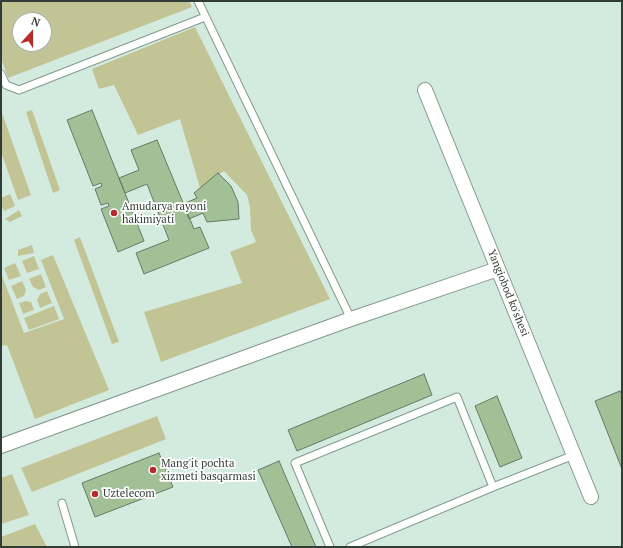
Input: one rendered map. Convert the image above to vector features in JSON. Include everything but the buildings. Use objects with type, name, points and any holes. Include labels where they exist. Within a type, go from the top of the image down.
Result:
[{"type":"street","name":"Yangiobod ko'shesi","points":[[425,90],[591,497]]},
{"type":"street","points":[[1,446],[351,319],[498,268]]},
{"type":"lane","points":[[198,1],[351,319]]},
{"type":"lane","points":[[1,74],[6,85],[19,90],[205,17]]},
{"type":"lane","points":[[330,547],[296,462],[457,397],[492,486]]},
{"type":"lane","points":[[350,547],[492,486],[574,455]]},
{"type":"lane","points":[[62,503],[75,547]]},
{"type":"green space","points":[[1,1],[189,1],[192,7],[8,78],[1,58]]},
{"type":"green space","points":[[195,27],[330,299],[161,362],[144,312],[242,283],[230,252],[256,242],[251,230],[250,207],[247,195],[224,171],[200,188],[180,119],[138,135],[114,85],[99,89],[92,69]]},
{"type":"green space","points":[[1,110],[31,195],[18,200],[1,152]]},
{"type":"green space","points":[[32,110],[60,190],[53,193],[26,112]]},
{"type":"green space","points":[[10,194],[15,206],[4,211],[1,204],[1,198]]},
{"type":"green space","points":[[19,210],[22,216],[10,222],[5,219]]},
{"type":"green space","points":[[80,237],[119,342],[112,344],[74,240]]},
{"type":"green space","points":[[32,245],[34,253],[18,256],[18,250]]},
{"type":"green space","points":[[53,255],[109,390],[35,419],[7,345],[1,346],[1,273],[24,333],[64,319],[41,260]]},
{"type":"green space","points":[[34,256],[39,269],[27,273],[22,261]]},
{"type":"green space","points":[[15,263],[21,276],[9,280],[4,268]]},
{"type":"green space","points":[[41,274],[46,287],[39,290],[33,287],[29,279]]},
{"type":"green space","points":[[22,281],[26,290],[24,296],[17,299],[11,286]]},
{"type":"green space","points":[[47,291],[52,303],[40,308],[37,300],[40,294]]},
{"type":"green space","points":[[26,301],[31,302],[34,310],[23,314],[19,303]]},
{"type":"green space","points":[[54,306],[59,319],[29,330],[24,318]]},
{"type":"green space","points":[[157,416],[166,439],[32,492],[21,468]]},
{"type":"green space","points":[[12,474],[29,515],[1,524],[1,478]]},
{"type":"green space","points":[[35,524],[47,547],[1,547],[1,537]]},
{"type":"place","name":"Amudarya rayoni hakimiyati","points":[[114,213]]},
{"type":"place","name":"Mang'it pochta xizmeti basqarmasi","points":[[153,470]]},
{"type":"place","name":"Uztelecom","points":[[95,494]]}]
